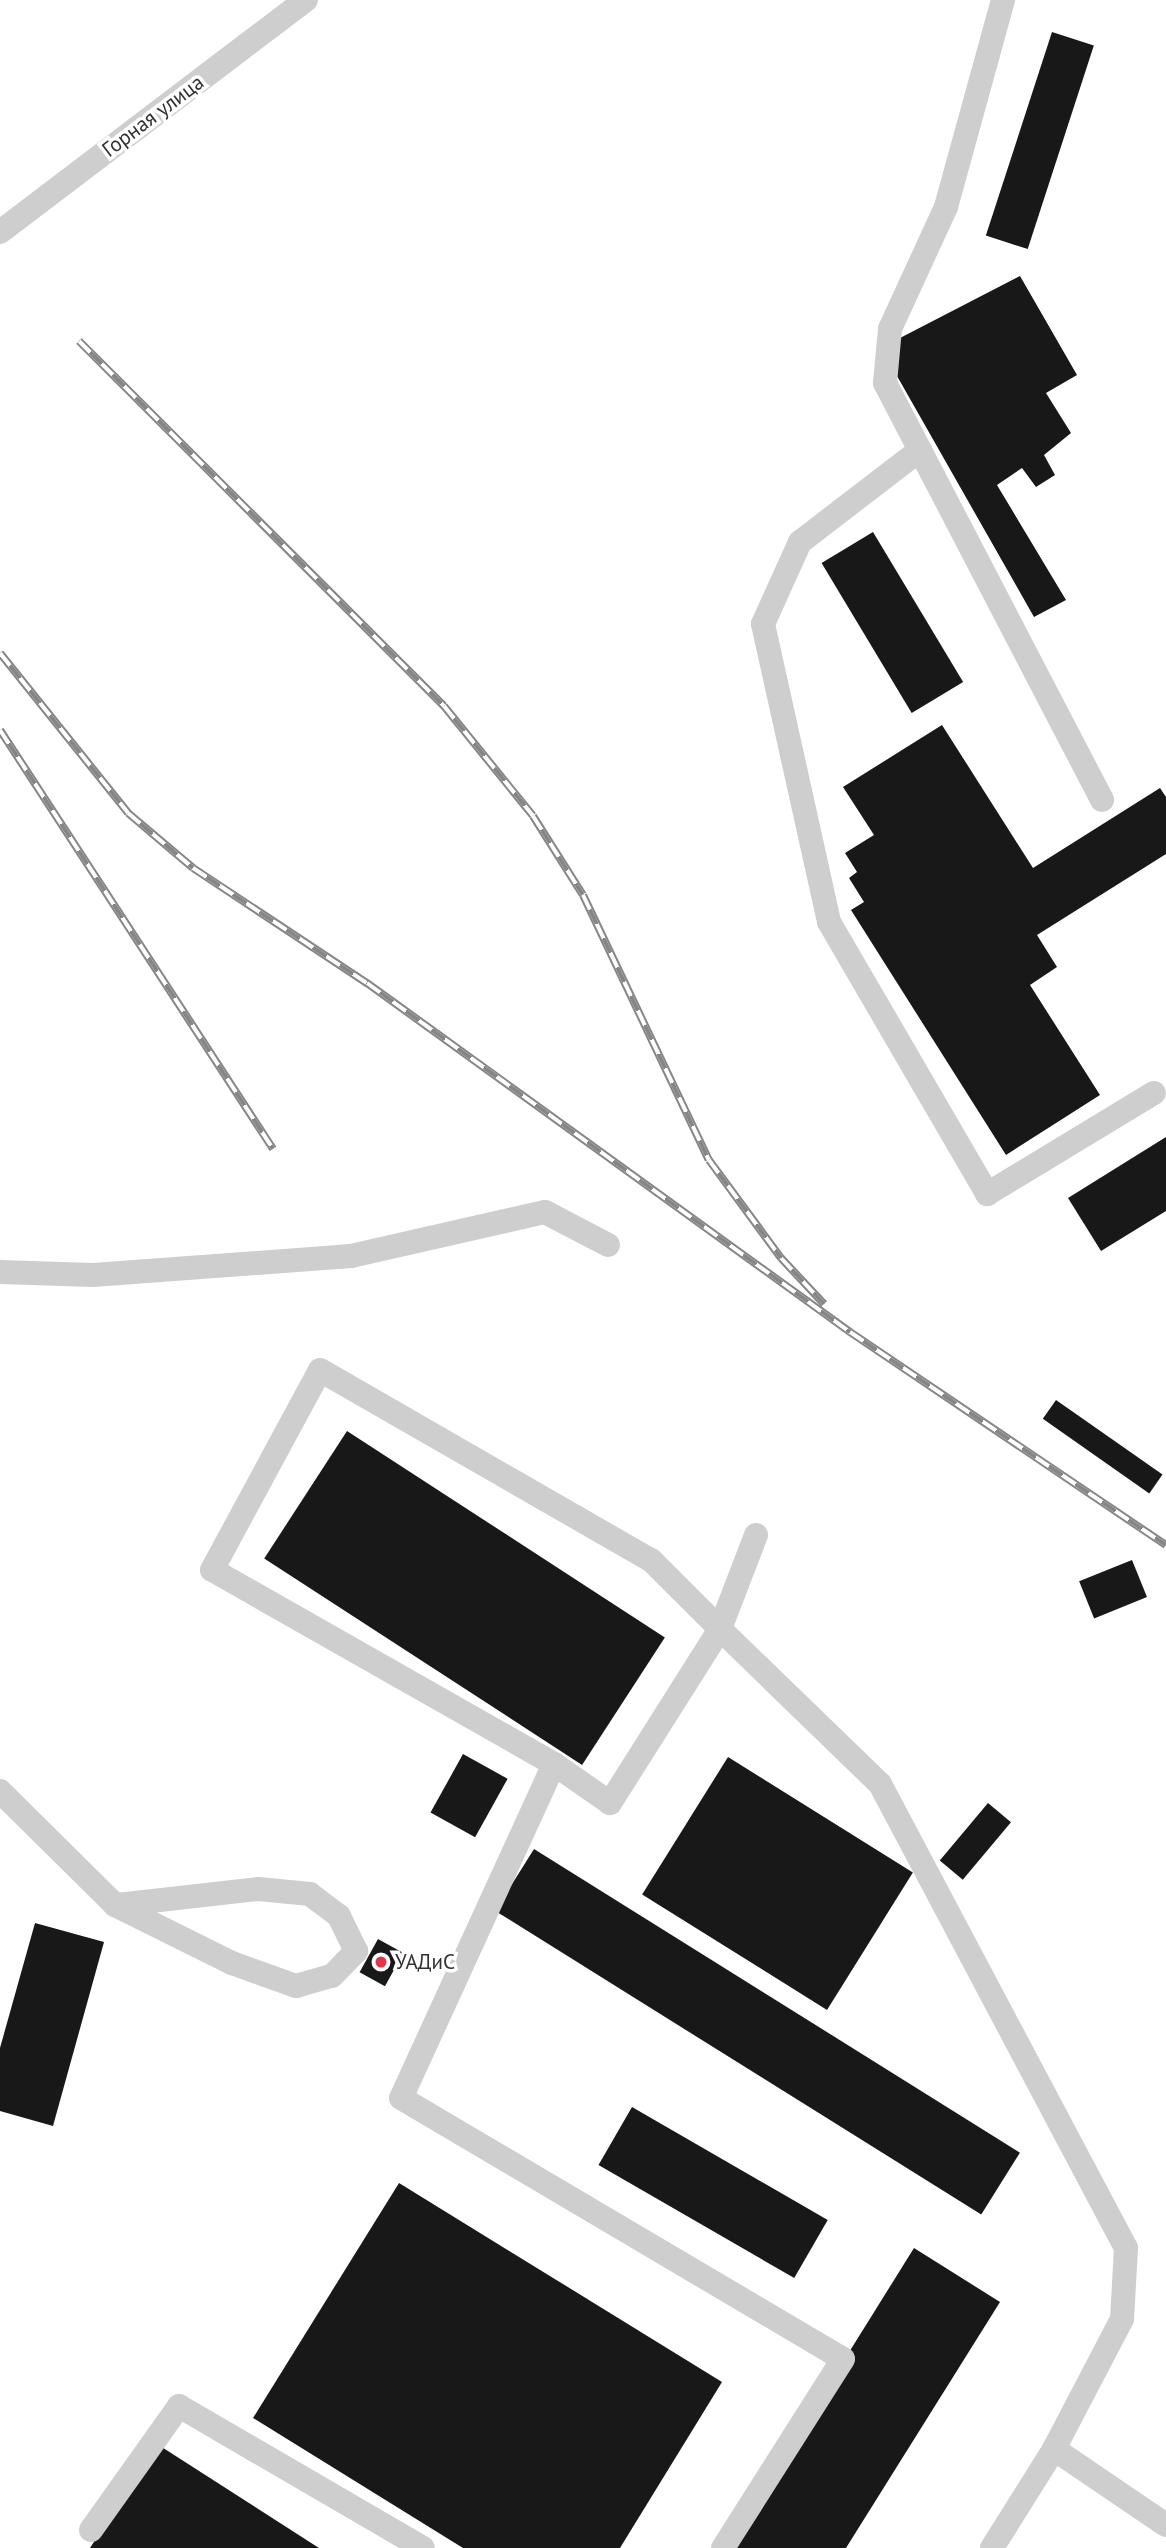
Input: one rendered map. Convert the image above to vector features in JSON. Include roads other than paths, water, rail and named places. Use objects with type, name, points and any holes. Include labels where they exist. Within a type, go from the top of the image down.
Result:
[{"type":"street","name":"Горная улица","points":[[0,232],[306,0]]},
{"type":"street","points":[[1003,0],[946,207],[890,329],[885,383],[1102,800]]},
{"type":"street","points":[[920,450],[800,542],[763,624],[829,922],[987,1194],[1154,1093]]},
{"type":"street","points":[[0,1272],[93,1275],[351,1256],[545,1212],[608,1245]]},
{"type":"street","points":[[756,1535],[720,1629],[610,1803],[554,1764],[212,1570],[320,1370],[651,1560],[720,1629],[880,1784],[1126,2248],[1122,2319],[1054,2449],[992,2548]]},
{"type":"street","points":[[554,1764],[401,2098],[843,2359],[723,2548]]},
{"type":"street","points":[[0,1791],[115,1905],[232,1963],[296,1986],[332,1976],[356,1951],[339,1916],[310,1894],[258,1889],[115,1905]]},
{"type":"street","points":[[92,2530],[179,2406],[423,2548]]},
{"type":"street","points":[[1054,2449],[1166,2525]]},
{"type":"railway","points":[[79,341],[444,706],[533,816],[583,895],[709,1160],[781,1258],[824,1304]]},
{"type":"railway","points":[[0,653],[128,813],[193,868],[367,983],[850,1332],[1166,1545]]},
{"type":"railway","points":[[0,730],[273,1149]]},
{"type":"place","name":"УАДиС","points":[[381,1962]]}]
